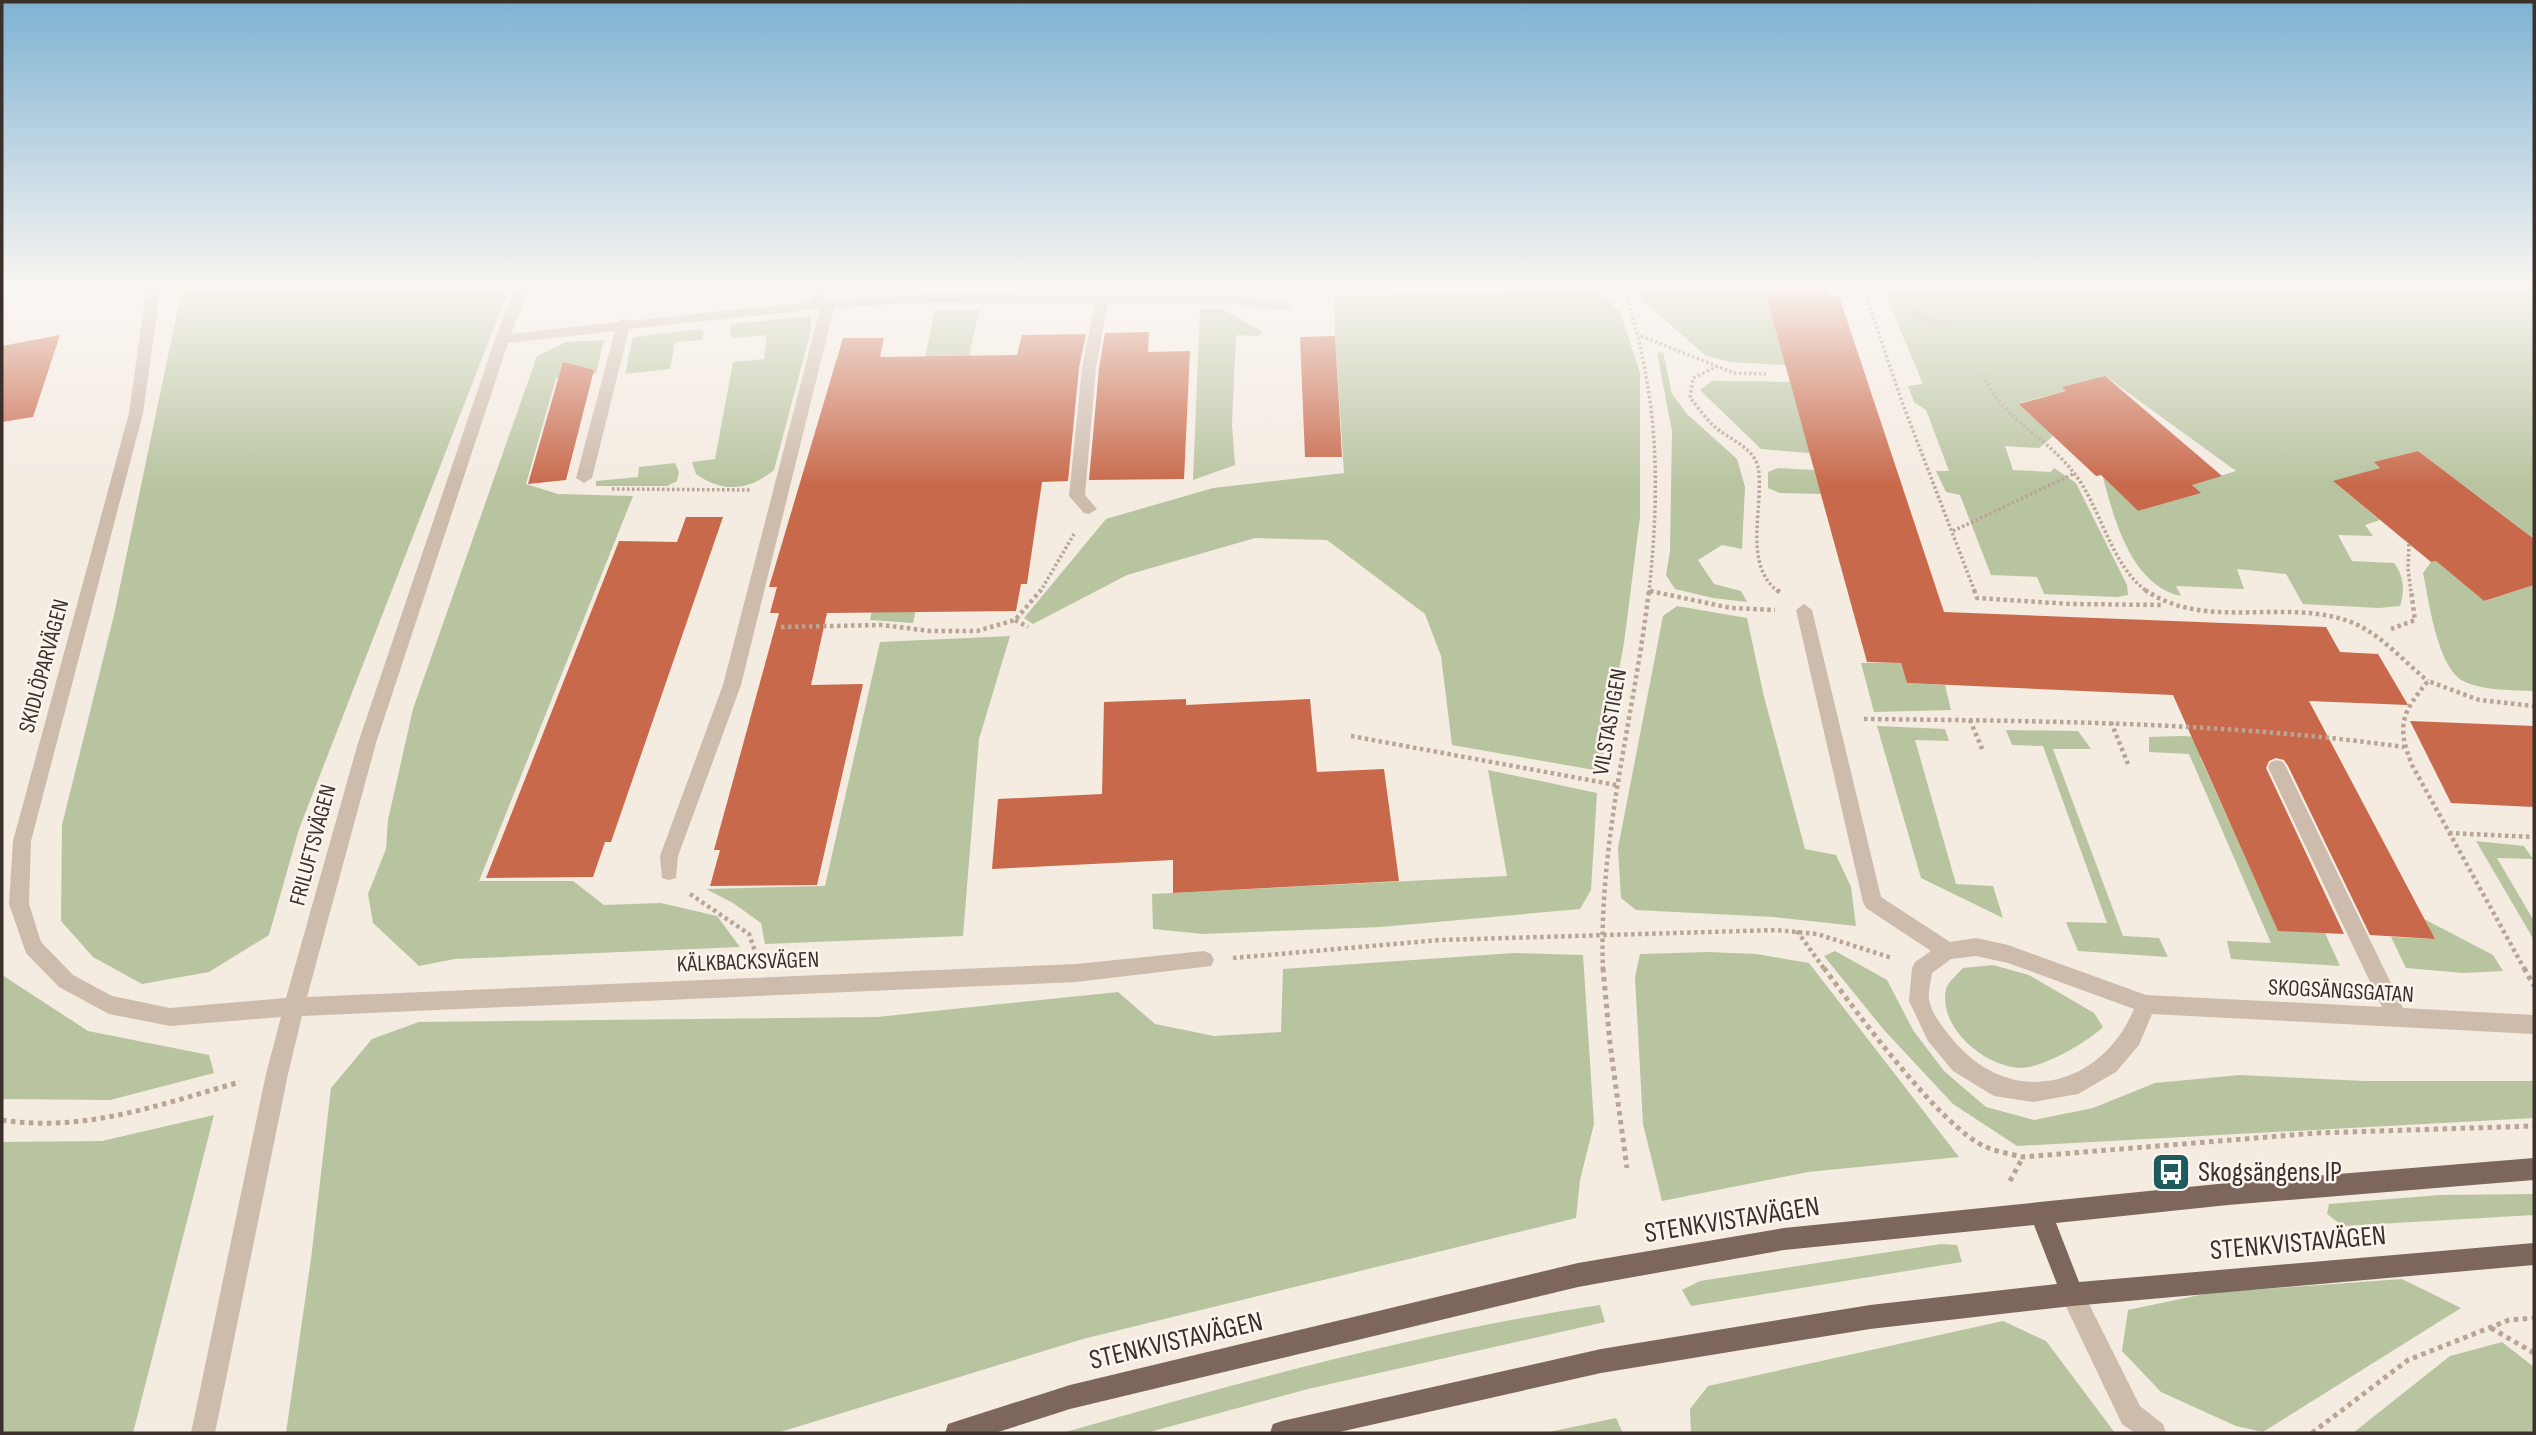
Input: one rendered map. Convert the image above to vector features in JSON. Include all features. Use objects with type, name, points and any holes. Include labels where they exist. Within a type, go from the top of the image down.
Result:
[{"type":"main road","name":"STENKVISTAVÄGEN","points":[[957,1433],[1070,1397],[1578,1275],[1784,1239],[2534,1169]]},
{"type":"main road","points":[[2041,1213],[2072,1294]]},
{"type":"main road","name":"STENKVISTAVÄGEN","points":[[1282,1433],[1601,1361],[1870,1317],[2072,1294],[2534,1254]]},
{"type":"street","name":"SKIDLÖPARVÄGEN","points":[[145,351],[136,413],[22,841],[19,904],[33,947],[66,981],[109,1004],[170,1017],[294,1007]]},
{"type":"street","name":"FRILUFTSVÄGEN","points":[[203,1433],[277,1074],[294,1007],[367,743],[498,351]]},
{"type":"street","points":[[584,478],[617,351]]},
{"type":"street","points":[[669,872],[669,856],[723,714],[811,351]]},
{"type":"street","points":[[1089,509],[1077,496],[1092,351]]},
{"type":"street","points":[[1804,610],[1873,902],[1947,951]]},
{"type":"street","points":[[2277,767],[2398,1018]]},
{"type":"street","name":"SKOGSÄNGSGATAN","points":[[1922,968],[1947,951],[1976,947],[2008,954],[2146,1004],[2534,1026]]},
{"type":"street","name":"KÄLKBACKSVÄGEN","points":[[294,1007],[1076,973],[1204,960]]},
{"type":"street","points":[[1922,968],[1919,1000],[1935,1034],[1960,1064],[1994,1086],[2033,1092],[2071,1087],[2109,1065],[2132,1038],[2146,1004]]},
{"type":"street","points":[[2072,1294],[2131,1415],[2154,1433]]},
{"type":"path","name":"VILSTASTIGEN","points":[[1628,1168],[1603,970],[1603,934],[1607,849],[1649,590],[1658,489],[1653,400],[1643,351]]},
{"type":"path","points":[[1680,351],[1734,373],[1766,374]]},
{"type":"path","points":[[1885,351],[1977,598],[2070,604],[2168,605],[2186,609],[2323,616],[2347,621],[2375,635],[2428,681],[2452,693],[2479,702],[2534,706]]},
{"type":"path","points":[[1718,366],[1693,378],[1690,398],[1714,426],[1750,452],[1758,466],[1757,552],[1771,586],[1804,610]]},
{"type":"path","points":[[1983,375],[1988,391],[2012,418],[2074,473],[2134,579],[2154,598],[2168,605]]},
{"type":"path","points":[[1953,531],[2074,473]]},
{"type":"path","points":[[584,478],[583,489],[779,490]]},
{"type":"path","points":[[745,630],[827,624],[977,631],[1015,620],[1040,593],[1089,509]]},
{"type":"path","points":[[2391,629],[2416,620],[2408,568],[2409,544]]},
{"type":"path","points":[[1649,590],[1731,608],[1804,610]]},
{"type":"path","points":[[1015,620],[1028,626]]},
{"type":"path","points":[[2428,681],[2403,712],[2401,728],[2404,747],[2534,986]]},
{"type":"path","points":[[1830,718],[2111,722],[2325,734],[2404,747]]},
{"type":"path","points":[[1970,720],[1983,751]]},
{"type":"path","points":[[2111,722],[2127,764]]},
{"type":"path","points":[[1352,736],[1616,785]]},
{"type":"path","points":[[2449,832],[2534,837]]},
{"type":"path","points":[[669,872],[676,885],[749,934],[756,953],[751,986]]},
{"type":"path","points":[[1204,960],[1440,940],[1776,930],[1817,933],[1922,968]]},
{"type":"path","points":[[1797,932],[1929,1099],[1960,1129],[1985,1147],[2023,1157],[2317,1133],[2534,1126]]},
{"type":"path","points":[[2,1120],[16,1124],[55,1125],[99,1119],[277,1074]]},
{"type":"path","points":[[2312,1433],[2408,1360],[2509,1320],[2534,1318]]},
{"type":"path","points":[[2490,1327],[2534,1353]]},
{"type":"green space","points":[[169,351],[485,351],[299,829],[269,935],[209,972],[142,984],[93,957],[61,921],[62,825],[114,615]]},
{"type":"green space","points":[[547,351],[601,351],[596,374],[556,378],[526,484],[558,494],[633,496],[479,881],[573,881],[604,905],[661,903],[717,916],[740,947],[455,959],[419,966],[373,923],[368,894],[386,849],[388,820],[413,709],[537,356]]},
{"type":"green space","points":[[630,351],[673,351],[670,369],[625,374]]},
{"type":"green space","points":[[765,351],[805,351],[774,470],[745,486],[726,487],[706,480],[696,474],[692,462],[715,459],[733,362],[764,359]]},
{"type":"green space","points":[[926,351],[970,351],[913,623],[870,620]]},
{"type":"green space","points":[[1198,351],[1235,351],[1232,424],[1235,465],[1193,480]]},
{"type":"green space","points":[[1336,351],[1633,351],[1640,373],[1640,517],[1624,643],[1600,771],[1452,745],[1441,656],[1425,614],[1327,540],[1255,538],[1127,575],[1033,624],[1024,618],[1106,519],[1213,488],[1344,473]]},
{"type":"green space","points":[[1700,351],[1782,351],[1786,365],[1731,362],[1706,356]]},
{"type":"green space","points":[[1909,351],[2534,351],[2534,539],[2418,451],[2375,462],[2380,468],[2334,482],[2380,520],[2365,525],[2373,536],[2338,535],[2352,561],[2394,563],[2403,584],[2400,606],[2379,608],[2303,604],[2286,574],[2237,569],[2244,589],[2176,586],[2181,596],[2164,590],[2150,579],[2128,549],[2103,477],[2138,511],[2200,493],[2192,485],[2236,471],[2105,376],[2063,387],[2066,391],[2020,403],[2053,436],[2039,448],[2005,446],[2013,470],[2051,472],[2054,468],[2076,483],[2127,585],[2128,595],[2117,597],[2044,594],[2037,577],[1991,575],[1960,495],[1946,492],[1936,471],[1949,471],[1926,410],[1914,402],[1908,386],[1923,384]]},
{"type":"green space","points":[[1663,352],[1672,394],[1687,414],[1737,459],[1745,487],[1742,549],[1722,545],[1698,560],[1714,584],[1741,591],[1747,602],[1713,598],[1675,589],[1666,575],[1670,551],[1672,431],[1657,353]]},
{"type":"green space","points":[[1712,381],[1790,382],[1810,453],[1761,449],[1700,390]]},
{"type":"green space","points":[[675,463],[679,472],[677,481],[667,486],[596,486],[596,481],[638,477],[639,467]]},
{"type":"green space","points":[[1778,468],[1814,470],[1821,494],[1780,493],[1768,488],[1768,472]]},
{"type":"green space","points":[[2436,561],[2484,601],[2534,585],[2534,691],[2481,687],[2465,682],[2455,675],[2441,649],[2423,573],[2431,562]]},
{"type":"green space","points":[[1677,606],[1747,618],[1764,697],[1805,849],[1836,855],[1851,887],[1856,926],[1773,917],[1636,910],[1621,898],[1618,848],[1663,616]]},
{"type":"green space","points":[[1010,636],[979,739],[963,936],[765,944],[761,923],[733,903],[706,889],[825,886],[880,642]]},
{"type":"green space","points":[[1861,663],[1901,663],[1907,683],[1945,685],[1951,710],[1874,712]]},
{"type":"green space","points":[[1877,726],[1945,729],[1949,741],[1915,740],[1956,884],[1993,886],[2003,918],[1921,878]]},
{"type":"green space","points":[[2006,730],[2078,731],[2091,749],[2053,749],[2123,936],[2159,938],[2168,957],[2078,951],[2066,922],[2107,923],[2043,746],[2012,745]]},
{"type":"green space","points":[[2149,737],[2231,739],[2200,757],[2278,930],[2325,933],[2340,966],[2231,959],[2227,941],[2271,943],[2189,754],[2149,752]]},
{"type":"green space","points":[[1488,770],[1597,793],[1591,890],[1580,909],[1381,927],[1203,934],[1153,929],[1152,894],[1507,876]]},
{"type":"green space","points":[[2476,841],[2524,846],[2533,859],[2497,858],[2534,921],[2534,940]]},
{"type":"green space","points":[[2424,919],[2493,955],[2503,971],[2463,973],[2406,968],[2391,937],[2434,939]]},
{"type":"green space","points":[[1835,951],[1887,980],[1913,1030],[1944,1071],[1986,1107],[2034,1120],[2093,1108],[2155,1083],[2240,1075],[2365,1081],[2534,1081],[2534,1118],[2017,1146],[1953,1104],[1884,1030],[1824,956]]},
{"type":"green space","points":[[1514,953],[1583,955],[1594,1124],[1580,1180],[1576,1218],[1083,1339],[777,1433],[286,1433],[311,1259],[331,1088],[372,1039],[419,1022],[877,1017],[1118,992],[1155,1024],[1214,1036],[1281,1032],[1283,969]]},
{"type":"green space","points":[[1640,954],[1756,954],[1809,963],[1959,1157],[1808,1172],[1662,1201],[1643,1124],[1635,977]]},
{"type":"green space","points":[[1993,965],[2029,975],[2094,1013],[2103,1027],[2076,1047],[2041,1064],[2021,1068],[1993,1061],[1967,1043],[1949,1018],[1945,1004],[1947,986],[1963,968]]},
{"type":"green space","points":[[2,975],[88,1031],[209,1055],[214,1073],[110,1100],[2,1099]]},
{"type":"green space","points":[[214,1115],[133,1433],[2,1433],[2,1142],[102,1141]]},
{"type":"green space","points":[[2534,1194],[2534,1215],[2343,1226],[2327,1214],[2329,1204],[2440,1195]]},
{"type":"green space","points":[[1941,1244],[1957,1245],[1962,1262],[1691,1306],[1682,1290],[1700,1281]]},
{"type":"green space","points":[[2402,1279],[2461,1308],[2263,1432],[2236,1426],[2161,1392],[2122,1351],[2128,1310],[2209,1293]]},
{"type":"green space","points":[[1600,1305],[1605,1322],[1308,1389],[1146,1433],[1062,1433],[1396,1344]]},
{"type":"green space","points":[[2003,1321],[2046,1341],[2115,1433],[1691,1433],[1690,1409],[1708,1386]]},
{"type":"green space","points":[[2502,1342],[2534,1367],[2534,1433],[2353,1433],[2450,1356]]},
{"type":"green space","points":[[1616,1418],[1623,1433],[1544,1433]]},
{"type":"building","points":[[2,351],[55,351],[33,417],[2,422]]},
{"type":"building","points":[[839,351],[881,351],[880,357],[1017,355],[1018,351],[1083,351],[1068,481],[1042,482],[1027,584],[1021,584],[1016,611],[827,613],[811,685],[863,684],[817,885],[710,886],[720,850],[714,850],[779,613],[770,613],[777,587],[769,587]]},
{"type":"building","points":[[1102,351],[1190,351],[1184,479],[1089,480]]},
{"type":"building","points":[[1301,351],[1336,351],[1342,457],[1305,457]]},
{"type":"building","points":[[1781,351],[1857,351],[1944,612],[2326,627],[2340,652],[2378,654],[2408,705],[2309,701],[2435,939],[2370,935],[2288,766],[2284,760],[2276,758],[2269,761],[2266,768],[2344,934],[2278,931],[2173,695],[1907,683],[1901,663],[1867,662]]},
{"type":"building","points":[[563,362],[594,370],[566,480],[528,484]]},
{"type":"building","points":[[2105,376],[2222,476],[2192,485],[2201,493],[2138,511],[2019,404],[2066,391],[2062,387]]},
{"type":"building","points":[[2418,451],[2534,539],[2534,585],[2484,601],[2436,561],[2431,562],[2333,481],[2380,468],[2374,462]]},
{"type":"building","points":[[686,517],[723,517],[611,842],[605,842],[593,877],[486,878],[619,541],[677,542]]},
{"type":"building","points":[[1186,699],[1186,705],[1310,699],[1317,772],[1384,769],[1399,881],[1173,893],[1173,860],[992,869],[998,799],[1102,794],[1104,702]]},
{"type":"building","points":[[2410,721],[2534,726],[2534,807],[2451,803]]},
{"type":"place","name":"Skogsängens IP","points":[[2171,1172]]}]
